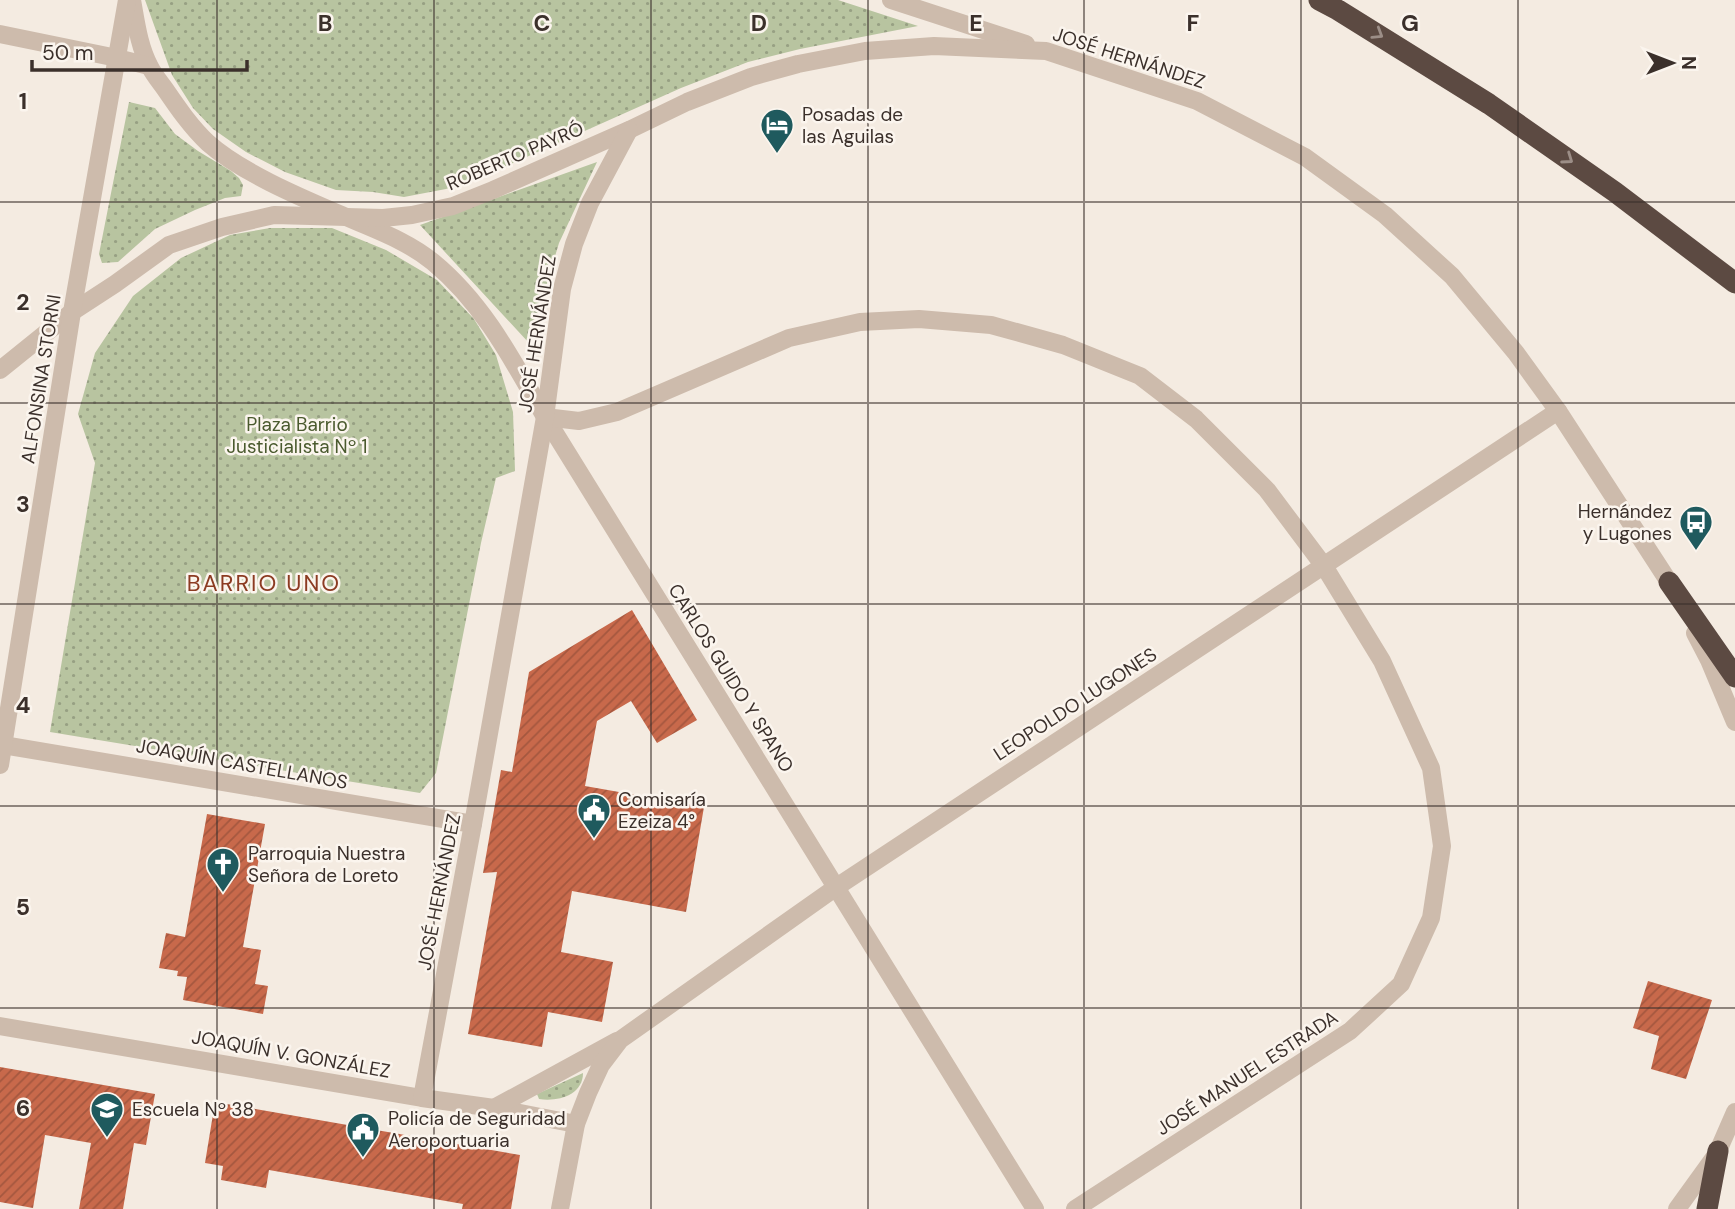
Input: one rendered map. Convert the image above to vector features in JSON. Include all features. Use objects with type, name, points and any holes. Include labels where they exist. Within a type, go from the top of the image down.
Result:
[{"type":"highway","points":[[1319,0],[1338,9],[1489,104],[1615,192],[1735,283]]},
{"type":"highway","points":[[1669,582],[1735,677]]},
{"type":"highway","points":[[1707,1209],[1718,1151]]},
{"type":"street","name":"ALFONSINA STORNI","points":[[0,765],[72,312],[117,58],[130,0]]},
{"type":"street","name":"CARLOS GUIDO Y SPANO","points":[[130,0],[149,66],[186,119],[208,143],[235,163],[265,179],[396,238],[433,262],[470,297],[502,341],[545,417],[1035,1209]]},
{"type":"street","points":[[891,0],[1046,51]]},
{"type":"street","points":[[0,34],[149,66]]},
{"type":"street","name":"JOSÉ HERNÁNDEZ","points":[[422,1098],[545,417],[562,289],[574,244],[590,203],[629,130],[687,102],[751,77],[798,64],[865,51],[934,46],[1046,51],[1197,101],[1304,157],[1385,215],[1452,276],[1516,353],[1558,411],[1669,582],[1709,660],[1735,722]]},
{"type":"street","name":"ROBERTO PAYRÓ","points":[[0,370],[72,312],[169,245],[212,230],[274,215],[383,218],[453,206],[629,130]]},
{"type":"street","name":"JOSÉ MANUEL ESTRADA","points":[[545,417],[579,421],[617,412],[789,338],[860,322],[919,319],[990,325],[1063,345],[1140,376],[1196,419],[1267,490],[1324,566],[1382,661],[1431,768],[1442,846],[1431,918],[1401,984],[1350,1031],[1075,1209]]},
{"type":"street","name":"LEOPOLDO LUGONES","points":[[494,1108],[620,1040],[835,888],[1558,411]]},
{"type":"street","name":"JOAQUÍN CASTELLANOS","points":[[3,745],[473,824]]},
{"type":"street","name":"JOAQUÍN V. GONZÁLEZ","points":[[0,1026],[576,1124]]},
{"type":"street","name":"LEOPOLDO LUGONES","points":[[560,1209],[576,1124],[601,1065],[620,1040]]},
{"type":"street","points":[[1677,1209],[1718,1151],[1735,1112]]},
{"type":"green space","points":[[145,0],[838,0],[918,26],[748,62],[681,88],[482,177],[446,189],[404,197],[336,190],[285,172],[246,152],[213,129],[193,108],[172,75]]},
{"type":"green space","points":[[129,102],[155,108],[175,134],[231,171],[243,185],[241,196],[225,198],[155,229],[118,262],[102,263],[99,254]]},
{"type":"green space","points":[[597,162],[559,243],[529,343],[420,225]]},
{"type":"green space","name":"Plaza Barrio Justicialista Nº 1","points":[[270,228],[332,228],[386,250],[437,280],[474,319],[496,355],[513,412],[515,471],[496,478],[436,773],[420,793],[50,732],[95,463],[78,414],[95,353],[133,296],[181,258],[230,235]]},
{"type":"green space","points":[[583,1073],[582,1081],[574,1092],[561,1098],[539,1099],[537,1094]]},
{"type":"building","name":"Comisaría Ezeiza 4°","points":[[632,610],[697,720],[657,743],[631,701],[597,721],[585,786],[704,807],[686,912],[572,891],[561,952],[613,962],[602,1022],[548,1012],[542,1047],[468,1034],[497,872],[483,873],[501,770],[512,772],[529,672]]},
{"type":"building","name":"Parroquia Nuestra Señora de Loreto","points":[[207,814],[265,824],[243,947],[261,950],[255,984],[268,986],[263,1014],[183,1000],[187,977],[177,976],[178,971],[159,968],[166,933],[185,937]]},
{"type":"building","points":[[1648,981],[1712,1000],[1686,1079],[1651,1069],[1659,1036],[1633,1028]]},
{"type":"building","name":"Escuela Nº 38","points":[[0,1067],[155,1094],[146,1145],[134,1143],[123,1209],[79,1209],[91,1143],[45,1135],[33,1208],[0,1202]]},
{"type":"building","name":"Policía de Seguridad Aeroportuaria","points":[[215,1102],[520,1155],[511,1209],[462,1209],[463,1204],[269,1170],[266,1188],[221,1180],[223,1166],[205,1163]]},
{"type":"place","name":"Posadas de las Aguilas","points":[[777,155]]},
{"type":"place","name":"Hernández y Lugones","points":[[1696,552]]},
{"type":"place","name":"Comisaría Ezeiza 4°","points":[[594,840]]},
{"type":"place","name":"Parroquia Nuestra Señora de Loreto","points":[[223,894]]},
{"type":"place","name":"Escuela Nº 38","points":[[107,1139]]},
{"type":"place","name":"Policía de Seguridad Aeroportuaria","points":[[363,1159]]},
{"type":"district","name":"BARRIO UNO","points":[[264,583]]}]
